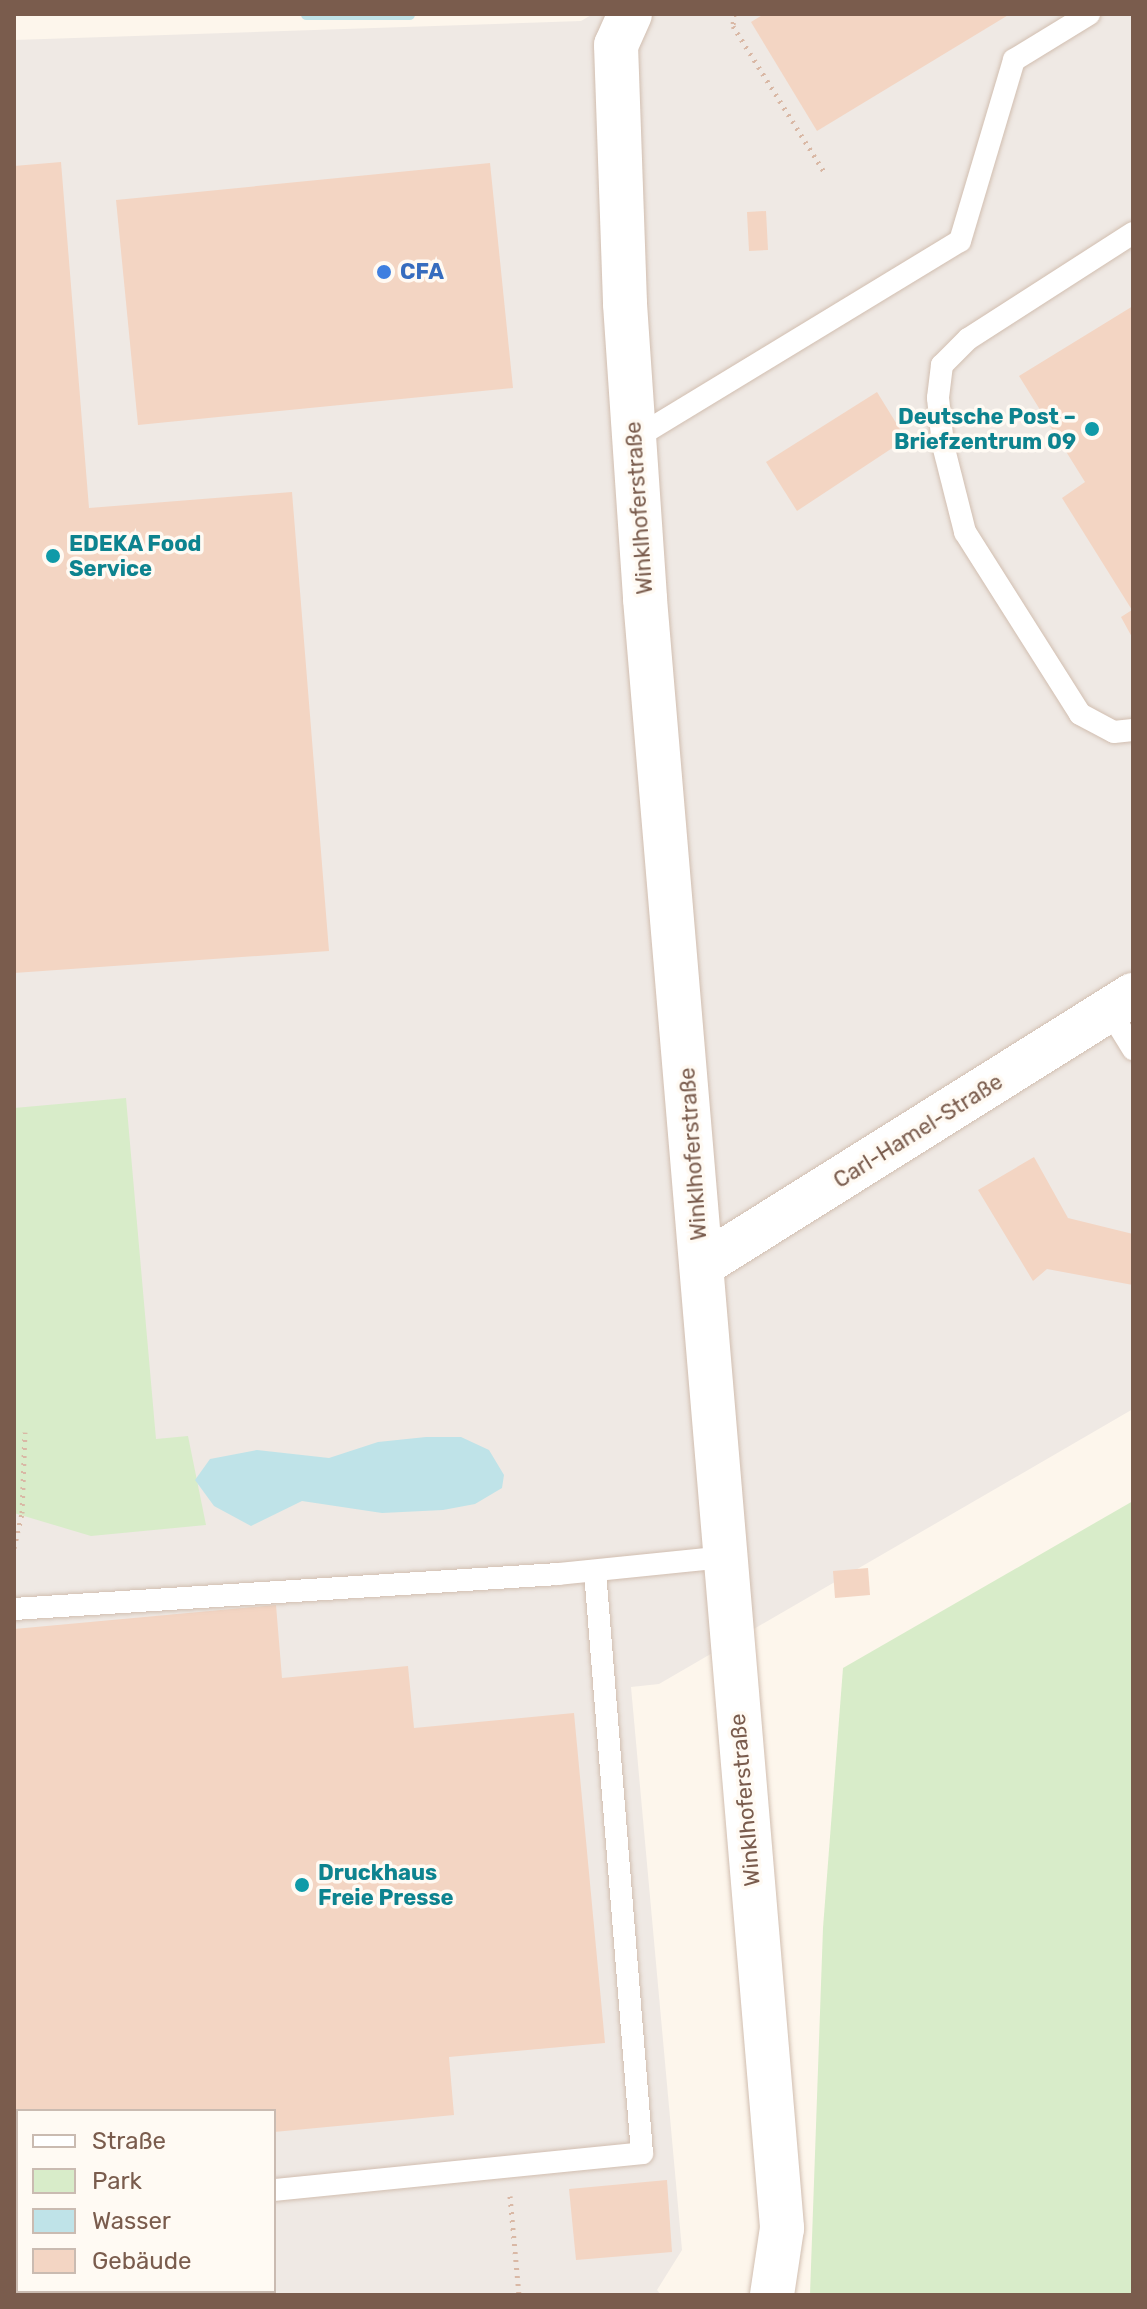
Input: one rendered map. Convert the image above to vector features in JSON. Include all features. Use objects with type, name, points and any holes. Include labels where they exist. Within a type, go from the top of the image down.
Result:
[{"type":"street","name":"Winklhoferstraße","points":[[630,14],[616,45],[634,439],[782,2228],[772,2295]]},
{"type":"street","name":"Carl-Hamel-Straße","points":[[702,1265],[1121,1002]]},
{"type":"lane","points":[[634,439],[960,241],[1014,60],[1089,14]]},
{"type":"lane","points":[[1133,233],[968,339],[942,365],[938,398],[943,445],[965,532],[1080,714],[1114,732],[1133,730]]},
{"type":"lane","points":[[1121,1002],[1133,1049]]},
{"type":"lane","points":[[14,1609],[595,1571],[725,1557]]},
{"type":"lane","points":[[276,2190],[642,2153],[595,1571]]},
{"type":"path","points":[[734,14],[733,26],[825,173]]},
{"type":"path","points":[[14,1548],[22,1513],[25,1432]]},
{"type":"path","points":[[507,2167],[519,2295]]},
{"type":"shaded area","points":[[593,14],[1133,14],[1133,1409],[659,1684],[631,1687],[682,2250],[657,2290],[661,2295],[14,2295],[14,40],[581,21]]},
{"type":"green space","points":[[126,1098],[156,1439],[188,1436],[206,1525],[91,1536],[14,1513],[14,1108]]},
{"type":"green space","points":[[1133,1501],[1133,2295],[810,2295],[823,1928],[843,1668]]},
{"type":"water","points":[[461,1437],[489,1450],[504,1475],[502,1488],[475,1504],[443,1510],[382,1513],[302,1501],[251,1526],[214,1506],[195,1480],[210,1459],[257,1450],[329,1458],[378,1442]]},
{"type":"building","points":[[764,14],[1010,14],[817,131],[751,22]]},
{"type":"building","points":[[61,162],[89,508],[292,492],[329,951],[14,973],[14,166]]},
{"type":"building","points":[[490,163],[513,388],[138,425],[116,200]]},
{"type":"building","points":[[766,211],[768,250],[749,251],[747,212]]},
{"type":"building","name":"Deutsche Post – Briefzentrum 09","points":[[1133,306],[1133,639],[1121,617],[1132,610],[1062,498],[1085,482],[1019,376]]},
{"type":"building","points":[[877,392],[906,439],[797,511],[766,462]]},
{"type":"building","points":[[1034,1157],[1068,1218],[1133,1234],[1133,1285],[1047,1269],[1033,1281],[978,1190]]},
{"type":"building","points":[[868,1568],[870,1595],[835,1598],[833,1571]]},
{"type":"building","name":"Druckhaus Freie Presse","points":[[276,1605],[282,1678],[408,1666],[414,1728],[574,1713],[605,2043],[449,2057],[454,2115],[276,2132],[276,2109],[16,2109],[14,2156],[14,1629]]},
{"type":"building","points":[[667,2180],[672,2252],[576,2260],[569,2189]]},
{"type":"waterway","points":[[306,14],[409,14]]},
{"type":"place","name":"CFA","points":[[384,272]]},
{"type":"place","name":"Deutsche Post – Briefzentrum 09","points":[[1092,429]]},
{"type":"place","name":"EDEKA Food Service","points":[[53,556]]},
{"type":"place","name":"Druckhaus Freie Presse","points":[[302,1885]]}]
